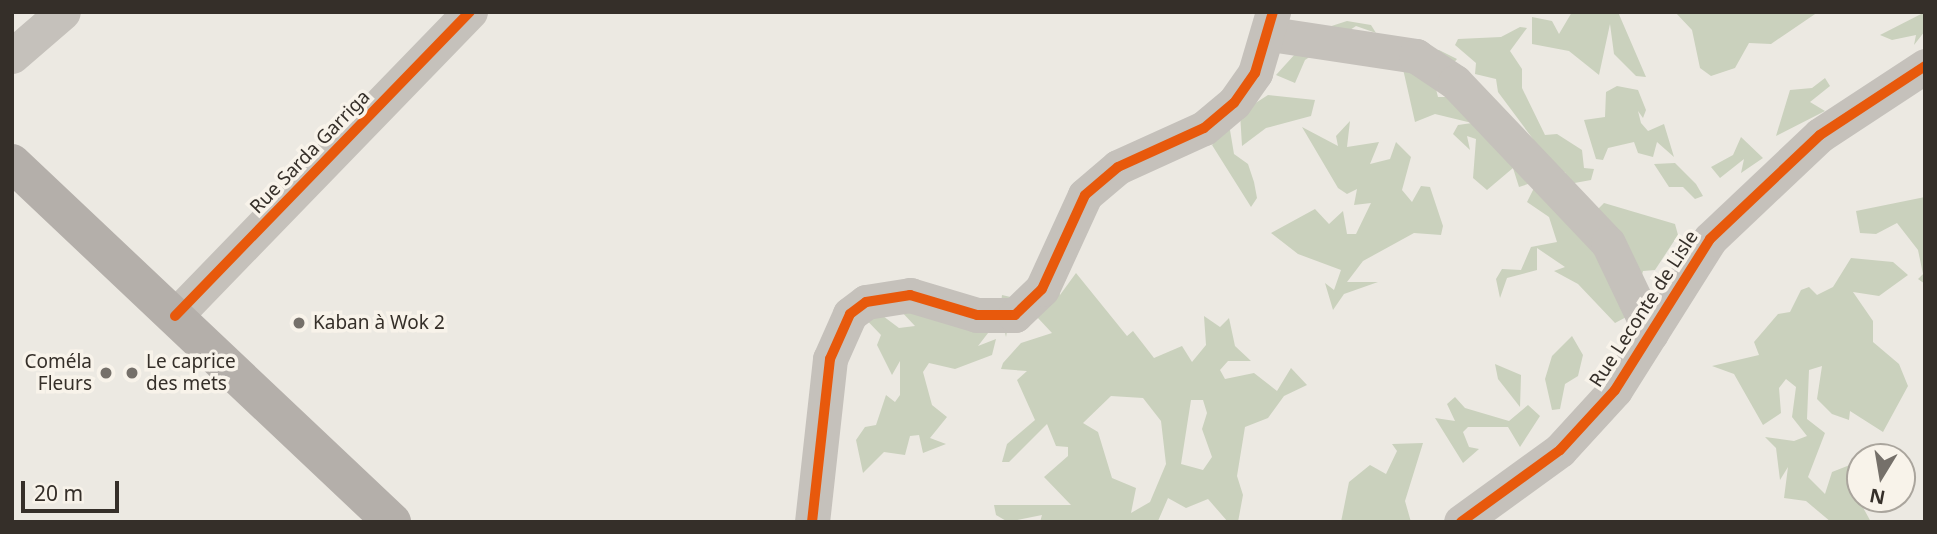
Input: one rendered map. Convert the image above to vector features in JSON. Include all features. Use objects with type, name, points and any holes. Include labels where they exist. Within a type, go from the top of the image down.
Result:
[{"type":"main road","points":[[12,163],[392,522]]},
{"type":"street","points":[[12,56],[63,12]]},
{"type":"street","name":"Rue Sarda Garriga","points":[[175,316],[470,12]]},
{"type":"street","points":[[811,522],[830,359],[850,314],[866,302],[910,295],[977,314],[1015,315],[1042,289],[1085,195],[1118,167],[1204,128],[1234,103],[1272,23],[1416,56],[1455,82],[1608,243],[1651,333]]},
{"type":"street","name":"Rue Leconte de Lisle","points":[[1461,522],[1560,450],[1615,390],[1710,239],[1820,135],[1925,66]]},
{"type":"green space","points":[[1572,12],[1618,12],[1646,77],[1636,76],[1614,54],[1610,24],[1599,75],[1569,51],[1532,44],[1532,17],[1552,21],[1559,34]]},
{"type":"green space","points":[[1675,12],[1818,12],[1771,44],[1749,43],[1735,68],[1711,76],[1700,68],[1692,30]]},
{"type":"green space","points":[[1925,12],[1925,31],[1914,45],[1916,35],[1892,40],[1880,35]]},
{"type":"green space","points":[[1347,21],[1371,25],[1376,33],[1356,26],[1305,60],[1295,83],[1276,75],[1316,31]]},
{"type":"green space","points":[[1520,27],[1527,28],[1510,51],[1522,69],[1522,88],[1545,135],[1557,134],[1582,150],[1584,168],[1594,169],[1591,180],[1569,184],[1565,172],[1519,187],[1513,168],[1487,190],[1473,178],[1476,139],[1467,136],[1470,150],[1453,134],[1458,125],[1472,123],[1435,114],[1415,122],[1401,60],[1439,50],[1457,59],[1435,85],[1438,97],[1462,97],[1533,139],[1498,92],[1496,79],[1475,74],[1476,63],[1455,45],[1458,39],[1501,37]]},
{"type":"green space","points":[[1825,78],[1830,86],[1810,102],[1825,111],[1776,136],[1790,90],[1812,88]]},
{"type":"green space","points":[[1617,86],[1638,90],[1646,110],[1643,118],[1638,111],[1641,123],[1648,131],[1664,124],[1674,157],[1657,142],[1653,157],[1638,153],[1634,142],[1608,148],[1603,160],[1596,159],[1584,120],[1605,117],[1606,92]]},
{"type":"green space","points":[[1268,95],[1315,100],[1311,116],[1266,128],[1242,146],[1240,113]]},
{"type":"green space","points":[[1350,121],[1347,147],[1379,142],[1370,164],[1390,159],[1396,142],[1411,157],[1402,190],[1412,202],[1421,186],[1430,187],[1443,226],[1441,235],[1414,233],[1363,261],[1347,282],[1378,282],[1344,294],[1333,310],[1325,283],[1334,290],[1341,270],[1298,254],[1271,233],[1315,209],[1329,224],[1343,211],[1347,234],[1356,234],[1371,203],[1354,205],[1357,189],[1347,194],[1338,188],[1302,127],[1338,146],[1336,136]]},
{"type":"green space","points":[[1229,124],[1234,154],[1248,164],[1254,182],[1257,198],[1251,207],[1212,145]]},
{"type":"green space","points":[[1741,137],[1763,158],[1741,173],[1744,159],[1720,178],[1711,167],[1733,155]]},
{"type":"green space","points":[[1675,163],[1696,184],[1703,196],[1695,199],[1683,187],[1669,187],[1654,164]]},
{"type":"green space","points":[[1534,188],[1597,210],[1604,203],[1675,224],[1678,235],[1655,270],[1643,271],[1632,314],[1615,323],[1578,284],[1554,271],[1565,267],[1537,248],[1537,270],[1507,278],[1500,298],[1496,279],[1502,269],[1521,270],[1531,247],[1557,242],[1549,217],[1527,202]]},
{"type":"green space","points":[[1925,197],[1925,284],[1918,279],[1923,274],[1918,250],[1897,223],[1876,234],[1860,233],[1856,211]]},
{"type":"green space","points":[[1851,258],[1893,262],[1908,275],[1879,296],[1853,292],[1873,321],[1873,342],[1899,364],[1908,386],[1883,432],[1850,411],[1849,420],[1832,414],[1817,399],[1822,366],[1809,370],[1807,419],[1825,433],[1808,477],[1825,494],[1832,472],[1846,466],[1846,513],[1866,513],[1871,522],[1831,522],[1806,501],[1784,498],[1788,467],[1780,480],[1776,448],[1765,437],[1794,441],[1807,436],[1792,417],[1796,387],[1786,379],[1779,388],[1781,413],[1763,425],[1734,374],[1712,366],[1759,355],[1754,342],[1778,314],[1790,312],[1801,290],[1809,287],[1817,295],[1833,287]]},
{"type":"green space","points":[[1076,273],[1127,336],[1133,331],[1154,358],[1182,346],[1192,362],[1206,345],[1204,316],[1220,327],[1229,318],[1235,346],[1251,361],[1228,361],[1220,370],[1225,379],[1254,373],[1277,391],[1291,368],[1307,385],[1284,396],[1268,418],[1245,427],[1237,476],[1243,495],[1238,522],[1228,522],[1208,499],[1186,508],[1168,498],[1158,521],[1040,522],[1042,515],[1008,522],[996,515],[994,505],[1071,505],[1044,477],[1068,456],[1068,447],[1056,446],[1047,424],[1009,462],[1002,462],[1007,444],[1035,420],[1017,380],[1027,371],[1001,369],[1003,363],[1021,343],[1052,333],[1037,317],[1010,316],[1006,337],[1000,312],[1002,295],[1019,299],[1059,289],[1060,295]],"holes":[[[1111,396],[1143,398],[1161,421],[1166,464],[1150,502],[1131,513],[1136,488],[1112,478],[1098,432],[1083,423]],[[1191,400],[1203,400],[1207,413],[1202,429],[1212,457],[1203,470],[1181,464]]]},
{"type":"green space","points":[[856,309],[875,310],[899,328],[915,326],[899,309],[995,324],[978,346],[996,339],[992,355],[955,369],[929,363],[923,372],[932,405],[947,417],[930,438],[946,444],[923,453],[919,435],[910,436],[905,455],[884,452],[863,473],[856,440],[865,427],[876,425],[886,395],[895,402],[900,395],[900,361],[892,375],[877,345],[881,335]]},
{"type":"green space","points":[[1572,336],[1583,355],[1578,376],[1565,384],[1560,409],[1552,410],[1545,379],[1552,356]]},
{"type":"green space","points":[[1495,364],[1521,375],[1520,407],[1498,379]]},
{"type":"green space","points":[[1455,397],[1465,408],[1509,421],[1528,405],[1540,416],[1520,447],[1508,427],[1468,427],[1463,432],[1469,447],[1479,449],[1463,463],[1435,418],[1455,421],[1447,404]]},
{"type":"green space","points":[[1423,443],[1405,501],[1411,522],[1341,522],[1349,482],[1370,465],[1386,474],[1397,451],[1392,444]]},
{"type":"cycle path","points":[[175,316],[470,12]]},
{"type":"cycle path","points":[[812,522],[830,359],[850,314],[866,302],[910,295],[977,315],[1015,315],[1042,289],[1085,195],[1118,167],[1204,128],[1234,103],[1255,73],[1273,12]]},
{"type":"cycle path","points":[[1461,522],[1560,450],[1615,390],[1710,239],[1820,135],[1925,66]]},
{"type":"place","name":"Kaban à Wok 2","points":[[299,323]]},
{"type":"place","name":"Coméla Fleurs","points":[[106,373]]},
{"type":"place","name":"Le caprice des mets","points":[[132,373]]}]
